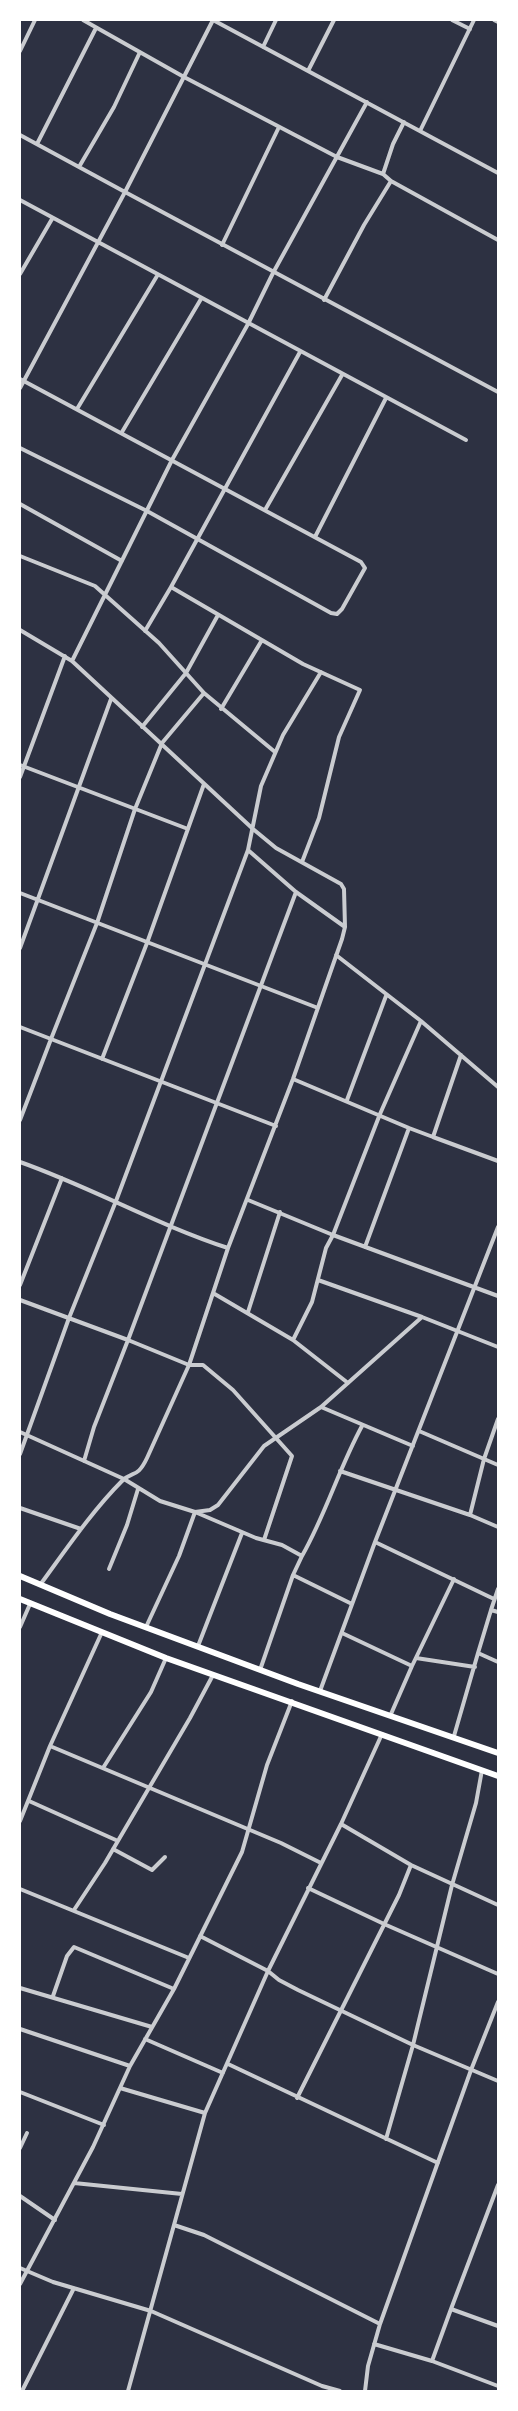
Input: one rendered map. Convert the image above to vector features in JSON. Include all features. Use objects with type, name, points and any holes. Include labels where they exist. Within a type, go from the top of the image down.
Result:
[{"type":"highway","points":[[20,1576],[146,1627],[260,1670],[391,1714],[498,1753]]},
{"type":"highway","points":[[20,1600],[166,1658],[292,1701],[498,1776]]},
{"type":"street","points":[[20,51],[35,20]]},
{"type":"street","points":[[83,20],[184,77],[337,157],[383,174],[391,181],[498,240]]},
{"type":"street","points":[[20,388],[22,380],[125,192],[213,20],[498,173]]},
{"type":"street","points":[[263,47],[276,20]]},
{"type":"street","points":[[308,71],[334,20]]},
{"type":"street","points":[[452,20],[470,29]]},
{"type":"street","points":[[420,131],[474,20]]},
{"type":"street","points":[[494,20],[498,22]]},
{"type":"street","points":[[36,144],[96,28]]},
{"type":"street","points":[[79,167],[114,107],[140,52]]},
{"type":"street","points":[[72,661],[172,460],[248,324],[273,273],[367,102]]},
{"type":"street","points":[[383,174],[393,144],[404,122]]},
{"type":"street","points":[[222,245],[279,127]]},
{"type":"street","points":[[20,135],[273,273],[498,392]]},
{"type":"street","points":[[324,300],[364,225],[391,181]]},
{"type":"street","points":[[20,200],[97,244],[466,440]]},
{"type":"street","points":[[20,274],[52,219]]},
{"type":"street","points":[[77,409],[157,276]]},
{"type":"street","points":[[122,432],[201,299]]},
{"type":"street","points":[[146,631],[300,352]]},
{"type":"street","points":[[265,510],[342,374]]},
{"type":"street","points":[[20,448],[198,538],[331,613],[337,614],[365,568],[364,564],[315,537],[22,380]]},
{"type":"street","points":[[315,537],[386,398]]},
{"type":"street","points":[[20,504],[122,561]]},
{"type":"street","points":[[20,556],[95,586],[146,631],[221,709],[275,752]]},
{"type":"street","points":[[171,588],[321,672],[358,688],[360,693],[339,737],[319,818],[302,862]]},
{"type":"street","points":[[142,727],[186,673],[218,615]]},
{"type":"street","points":[[20,630],[72,661],[111,699],[162,743],[204,784],[276,848],[341,884],[344,889],[345,928],[276,1126],[228,1248],[189,1365],[143,1466],[133,1476],[124,1479],[81,1529],[40,1585]]},
{"type":"street","points":[[221,709],[262,640]]},
{"type":"street","points":[[20,777],[22,766],[65,656]]},
{"type":"street","points":[[20,1454],[69,1318],[116,1200],[248,850],[261,786],[275,752],[321,672]]},
{"type":"street","points":[[20,1120],[97,924],[135,809],[162,743],[204,693]]},
{"type":"street","points":[[20,948],[39,901],[111,699]]},
{"type":"street","points":[[22,766],[188,829]]},
{"type":"street","points":[[102,1059],[147,943],[204,784]]},
{"type":"street","points":[[248,850],[296,892],[345,928]]},
{"type":"street","points":[[84,1461],[97,1417],[128,1340],[296,892]]},
{"type":"street","points":[[20,893],[318,1008]]},
{"type":"street","points":[[336,955],[421,1022],[498,1087]]},
{"type":"street","points":[[347,1100],[386,996]]},
{"type":"street","points":[[293,1340],[307,1314],[326,1248],[333,1235],[380,1114],[421,1022]]},
{"type":"street","points":[[20,1027],[276,1126]]},
{"type":"street","points":[[433,1137],[461,1055]]},
{"type":"street","points":[[293,1079],[347,1100],[409,1128],[498,1162]]},
{"type":"street","points":[[365,1247],[409,1128]]},
{"type":"street","points":[[20,1162],[116,1200],[188,1235],[228,1248]]},
{"type":"street","points":[[20,1285],[62,1178]]},
{"type":"street","points":[[248,1200],[333,1235],[498,1296]]},
{"type":"street","points":[[248,1312],[280,1212]]},
{"type":"street","points":[[320,1691],[375,1542],[460,1330],[498,1228]]},
{"type":"street","points":[[318,1280],[460,1330],[498,1347]]},
{"type":"street","points":[[213,1293],[293,1340],[348,1383]]},
{"type":"street","points":[[20,1300],[189,1365],[201,1364],[233,1390],[290,1451],[292,1461],[264,1540]]},
{"type":"street","points":[[195,1512],[210,1510],[218,1505],[258,1453],[275,1436],[322,1408],[422,1317]]},
{"type":"street","points":[[322,1408],[413,1446]]},
{"type":"street","points":[[470,1515],[484,1458],[498,1419]]},
{"type":"street","points":[[260,1670],[292,1575],[315,1535],[340,1471],[362,1426]]},
{"type":"street","points":[[419,1431],[498,1464]]},
{"type":"street","points":[[20,1432],[124,1479],[138,1489],[172,1507],[195,1512],[242,1533],[282,1544],[302,1556]]},
{"type":"street","points":[[340,1471],[470,1515],[498,1527]]},
{"type":"street","points":[[109,1569],[127,1525],[138,1489]]},
{"type":"street","points":[[20,1508],[81,1529]]},
{"type":"street","points":[[146,1627],[179,1556],[195,1512]]},
{"type":"street","points":[[198,1646],[242,1533]]},
{"type":"street","points":[[375,1542],[494,1600]]},
{"type":"street","points":[[292,1575],[352,1604]]},
{"type":"street","points":[[391,1714],[454,1579]]},
{"type":"street","points":[[454,1736],[498,1589]]},
{"type":"street","points":[[20,1627],[30,1604]]},
{"type":"street","points":[[491,1610],[498,1612]]},
{"type":"street","points":[[20,1821],[50,1746],[102,1632]]},
{"type":"street","points":[[342,1633],[412,1666]]},
{"type":"street","points":[[478,1653],[498,1662]]},
{"type":"street","points":[[103,1768],[151,1692],[166,1658]]},
{"type":"street","points":[[416,1658],[475,1667]]},
{"type":"street","points":[[74,1910],[118,1841],[213,1675]]},
{"type":"street","points":[[20,2284],[104,2126],[130,2066],[174,1989],[242,1852],[267,1765],[292,1701]]},
{"type":"street","points":[[129,2391],[205,2113],[268,1971],[341,1824],[382,1734]]},
{"type":"street","points":[[50,1746],[248,1829],[321,1863]]},
{"type":"street","points":[[386,2139],[413,2045],[452,1885],[476,1803],[482,1770]]},
{"type":"street","points":[[29,1801],[118,1841]]},
{"type":"street","points":[[341,1824],[411,1865],[498,1905]]},
{"type":"street","points":[[113,1848],[152,1870],[165,1857]]},
{"type":"street","points":[[297,2098],[384,1924],[411,1865]]},
{"type":"street","points":[[308,1888],[498,1974]]},
{"type":"street","points":[[20,1889],[189,1958]]},
{"type":"street","points":[[200,1936],[268,1971],[288,1986],[413,2045],[498,2082]]},
{"type":"street","points":[[53,1996],[66,1956],[74,1947],[174,1989]]},
{"type":"street","points":[[20,1988],[53,1996],[152,2027]]},
{"type":"street","points":[[365,2391],[368,2366],[380,2324],[471,2070],[496,2014],[498,2002]]},
{"type":"street","points":[[20,2029],[130,2066]]},
{"type":"street","points":[[145,2038],[223,2073]]},
{"type":"street","points":[[228,2064],[438,2163]]},
{"type":"street","points":[[120,2088],[205,2113]]},
{"type":"street","points":[[20,2092],[104,2126]]},
{"type":"street","points":[[20,2148],[27,2133]]},
{"type":"street","points":[[74,2183],[182,2194]]},
{"type":"street","points":[[432,2362],[498,2184]]},
{"type":"street","points":[[20,2196],[55,2220]]},
{"type":"street","points":[[174,2225],[204,2235],[380,2324]]},
{"type":"street","points":[[20,2268],[74,2288],[150,2311],[322,2386],[340,2391]]},
{"type":"street","points":[[22,2391],[74,2288]]},
{"type":"street","points":[[451,2309],[498,2326]]},
{"type":"street","points":[[374,2344],[432,2362],[498,2386]]}]
